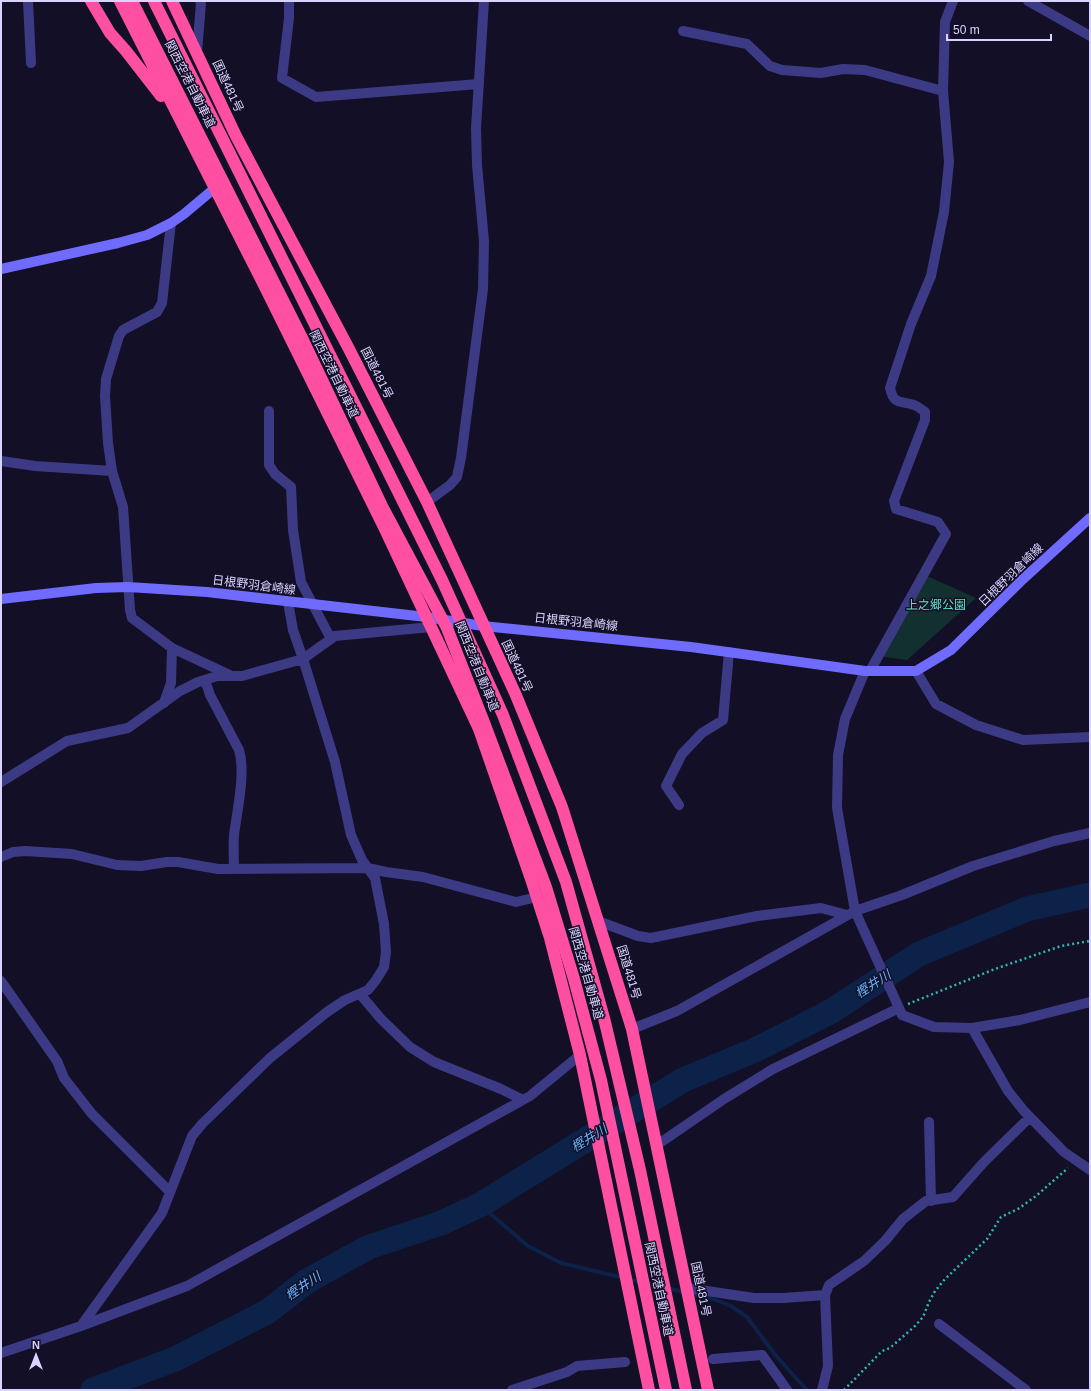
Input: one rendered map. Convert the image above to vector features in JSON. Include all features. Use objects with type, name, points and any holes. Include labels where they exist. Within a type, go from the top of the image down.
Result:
[{"type":"highway","points":[[91,1],[110,33],[178,117]]},
{"type":"highway","points":[[120,1],[382,521],[479,729],[550,938],[580,1055],[649,1390]]},
{"type":"highway","name":"関西空港自動車道","points":[[132,1],[299,333],[383,508],[447,628],[485,725],[546,887],[574,979],[601,1080],[666,1390]]},
{"type":"highway","name":"関西空港自動車道","points":[[154,1],[442,580],[503,715],[566,882],[604,1018],[640,1170],[686,1390]]},
{"type":"highway","name":"国道481号","points":[[172,1],[236,136],[345,342],[427,502],[515,693],[562,807],[632,1029],[708,1390]]},
{"type":"main road","points":[[1,269],[118,243],[147,235],[171,223],[215,188]]},
{"type":"main road","name":"日根野羽倉崎線","points":[[1,599],[96,588],[128,587],[207,592],[313,605],[429,622],[690,647],[867,672],[916,671],[951,650],[1022,580],[1090,518]]},
{"type":"street","points":[[28,1],[31,63]]},
{"type":"street","points":[[197,52],[200,1]]},
{"type":"street","points":[[289,1],[289,18],[282,78],[316,97],[479,84]]},
{"type":"street","points":[[427,502],[450,485],[457,477],[461,458],[483,289],[484,241],[477,165],[476,128],[484,1]]},
{"type":"street","points":[[952,1],[945,22],[943,91],[949,162],[944,212],[931,276],[910,324],[890,388],[892,397],[898,402],[915,405],[925,412],[925,420],[894,501],[896,509],[938,522],[946,534],[867,672],[845,719],[838,755],[837,808],[851,913],[902,1015],[934,1027],[972,1028],[1020,1020],[1090,1002]]},
{"type":"street","points":[[1035,2],[1090,36]]},
{"type":"street","points":[[683,31],[747,44],[770,66],[782,70],[822,73],[843,69],[865,70],[943,91]]},
{"type":"street","points":[[171,223],[162,303],[157,312],[122,330],[106,379],[105,396],[108,443],[112,471],[123,507],[130,610],[132,618],[172,648],[232,676]]},
{"type":"street","points":[[269,411],[269,465],[275,474],[291,487],[293,530],[301,582],[331,639]]},
{"type":"street","points":[[1,461],[35,466],[112,471]]},
{"type":"street","points":[[81,1326],[162,1213],[192,1136],[202,1124],[270,1058],[326,1012],[345,1000],[368,990],[384,966],[386,952],[384,924],[375,878],[362,860],[351,835],[334,762],[293,630],[288,602]]},
{"type":"street","points":[[1,782],[67,741],[128,728],[180,691],[198,682],[217,676],[248,674],[303,659],[335,636],[429,622]]},
{"type":"street","points":[[164,703],[171,683],[172,648]]},
{"type":"street","points":[[679,805],[666,786],[682,754],[702,733],[722,720],[729,652]]},
{"type":"street","points":[[916,671],[936,704],[976,725],[1023,740],[1090,737]]},
{"type":"street","points":[[206,680],[210,695],[239,750],[241,758],[240,787],[234,836],[234,869]]},
{"type":"street","points":[[632,1029],[677,1011],[851,913],[973,866],[1054,841],[1090,833]]},
{"type":"street","points":[[1,858],[13,852],[26,851],[72,854],[117,865],[141,866],[178,862],[218,869],[368,868],[423,877],[516,902],[537,897]]},
{"type":"street","points":[[598,921],[638,936],[651,938],[757,916],[820,908],[851,913]]},
{"type":"street","points":[[1,981],[57,1061],[64,1078],[92,1114],[170,1192]]},
{"type":"street","points":[[360,994],[381,1019],[410,1047],[434,1062],[501,1089],[522,1100]]},
{"type":"street","points":[[657,1145],[724,1099],[773,1069],[899,1008]]},
{"type":"street","points":[[972,1028],[1008,1091],[1030,1117],[1064,1152],[1090,1170]]},
{"type":"street","points":[[1,1353],[81,1326],[187,1286],[530,1096],[580,1055]]},
{"type":"street","points":[[822,1390],[828,1366],[824,1295],[829,1284],[864,1261],[885,1241],[903,1218],[926,1201],[953,1197],[984,1162],[1030,1117]]},
{"type":"street","points":[[929,1122],[931,1201]]},
{"type":"street","points":[[687,1288],[754,1298],[783,1298],[824,1295]]},
{"type":"street","points":[[939,1324],[1026,1390]]},
{"type":"street","points":[[713,1359],[762,1355],[787,1390]]},
{"type":"street","points":[[512,1390],[567,1372],[577,1366],[626,1362]]},
{"type":"path","points":[[899,1008],[995,969],[1061,946],[1090,940]]},
{"type":"path","points":[[844,1390],[882,1351],[890,1348],[916,1326],[923,1317],[935,1291],[945,1279],[987,1238],[1002,1217],[1018,1209],[1036,1196],[1076,1161]]},
{"type":"green space","name":"上之郷公園","points":[[927,576],[976,598],[907,660],[878,656]]},
{"type":"waterway","name":"樫井川","points":[[93,1390],[175,1359],[267,1312],[307,1281],[369,1247],[441,1223],[480,1205],[683,1080],[755,1050],[830,1012],[919,954],[1027,909],[1090,895]]},
{"type":"waterway","points":[[480,1205],[528,1246],[561,1263],[713,1299],[731,1306],[747,1317],[776,1356],[807,1390]]}]
